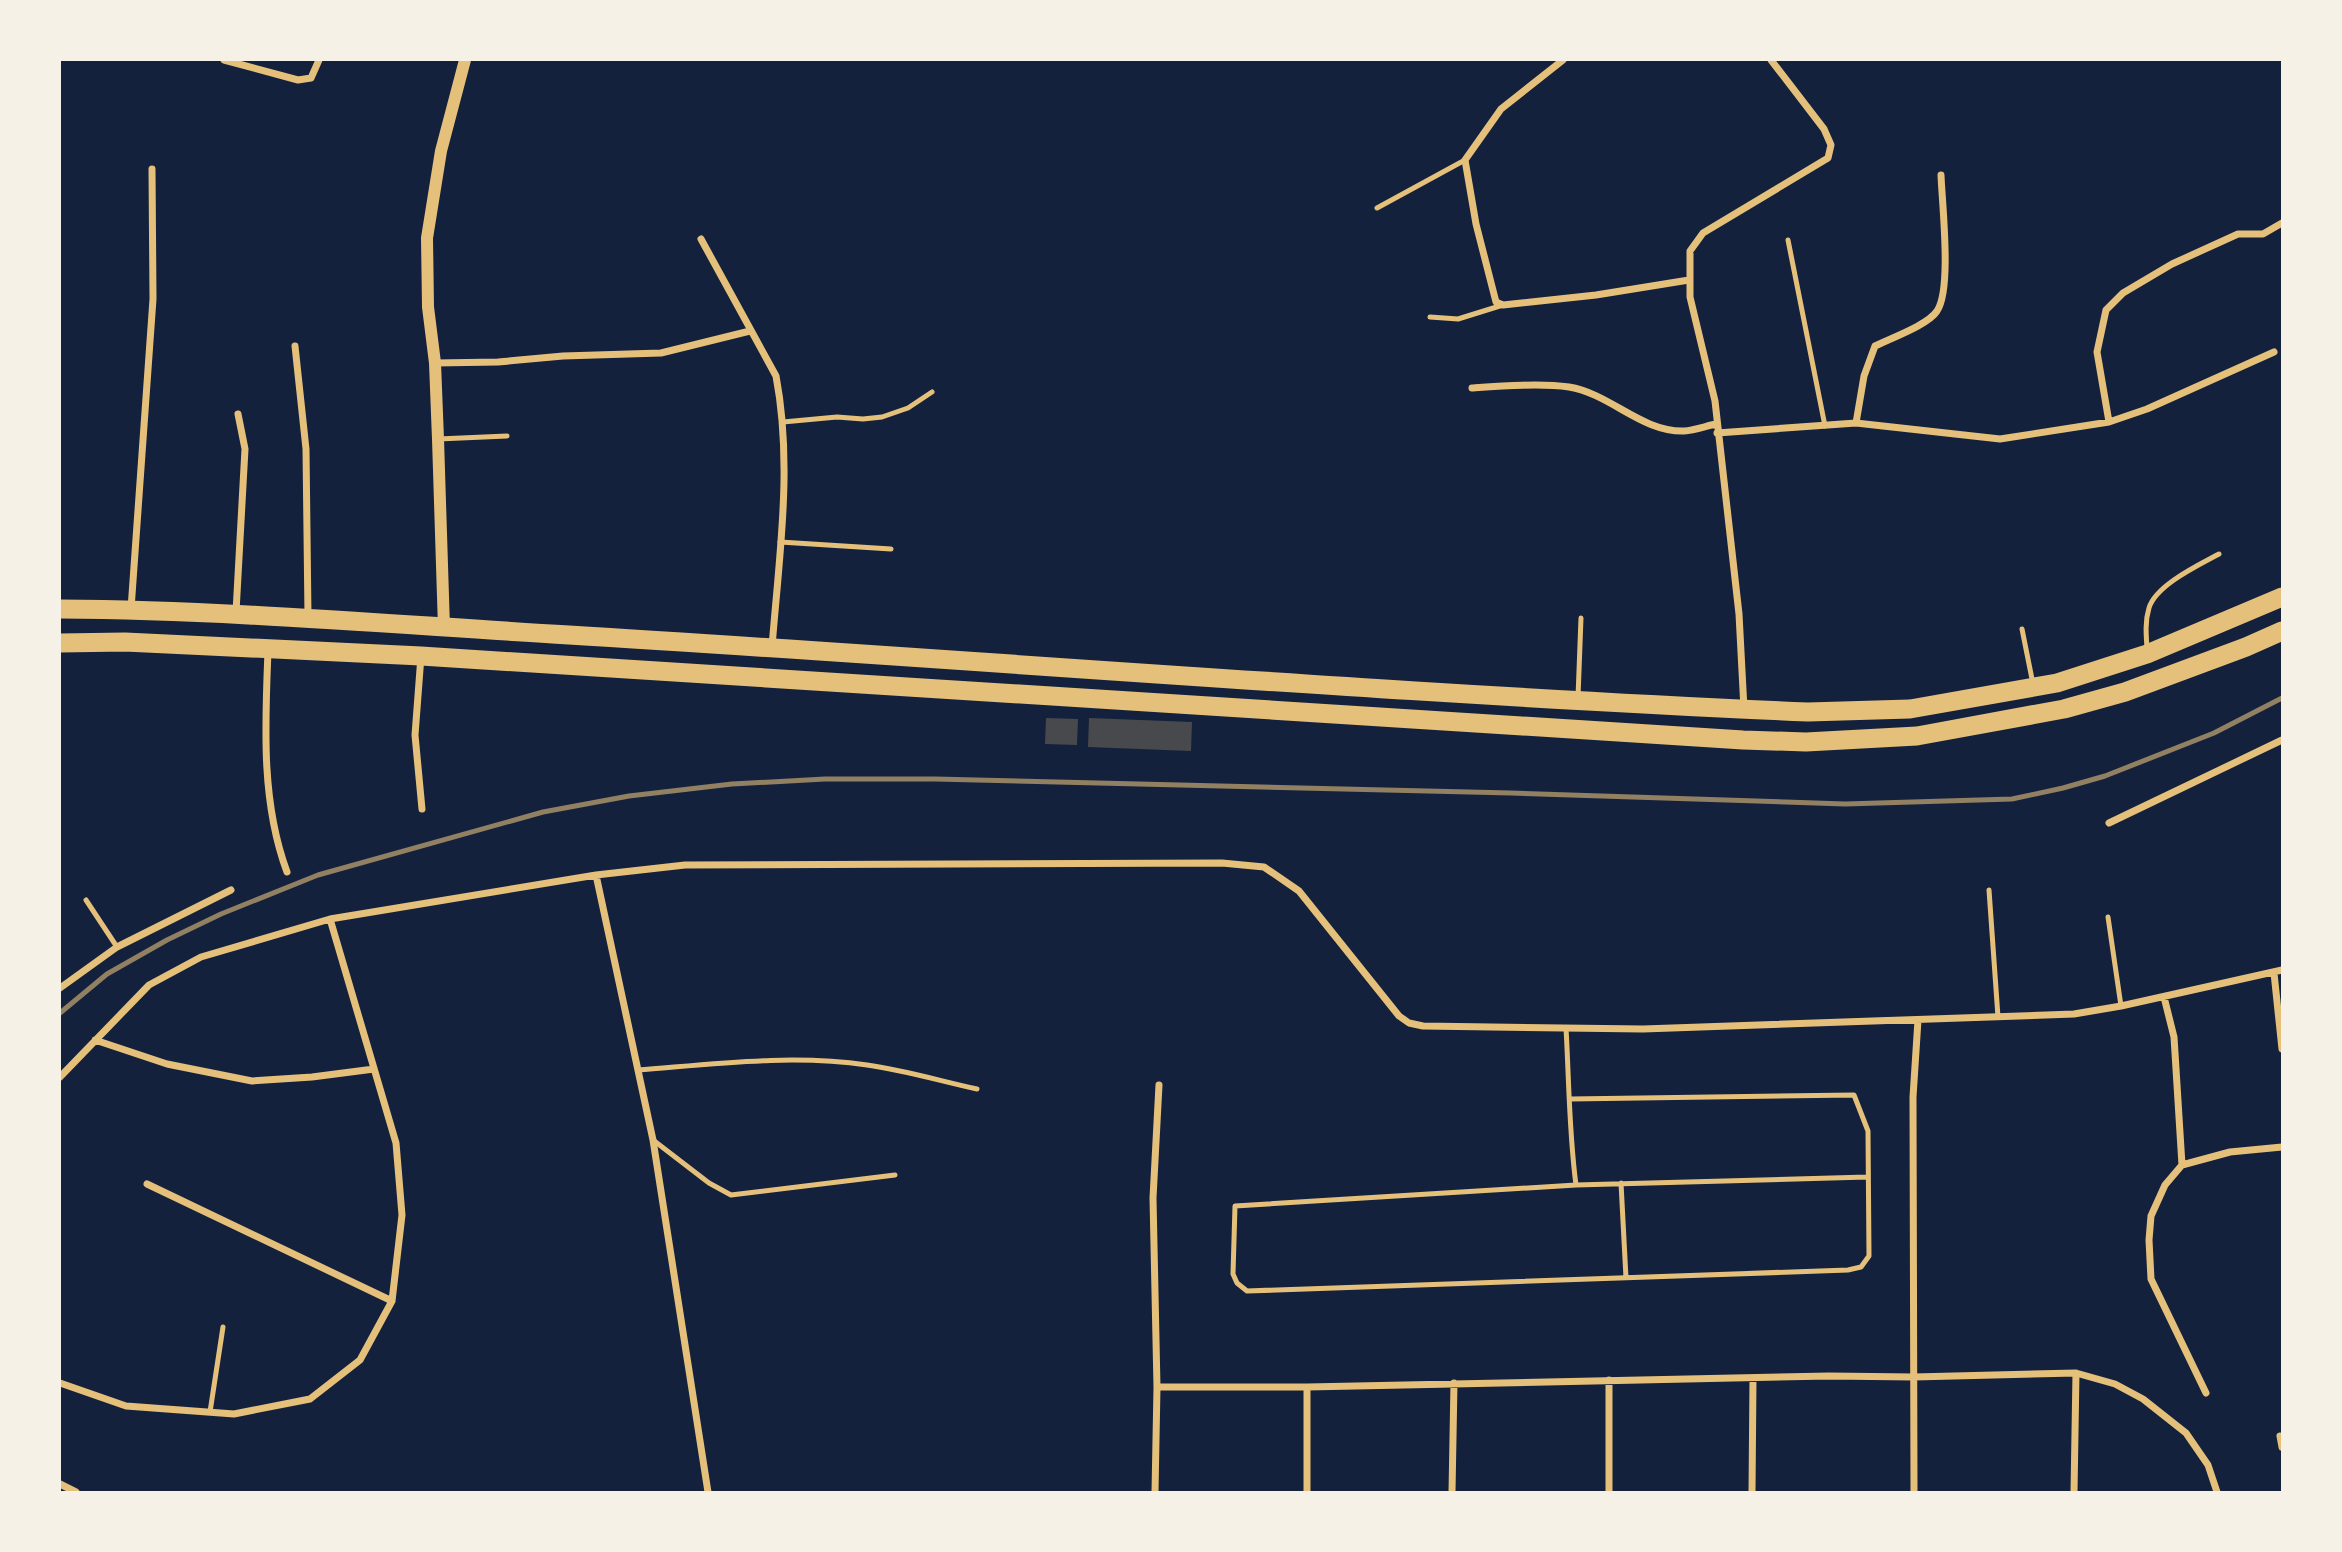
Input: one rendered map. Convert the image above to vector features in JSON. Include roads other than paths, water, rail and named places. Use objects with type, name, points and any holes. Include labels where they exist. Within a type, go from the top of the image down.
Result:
[{"type":"highway","points":[[60,609],[131,610],[444,628],[1172,676],[1808,712],[1910,709],[2057,683],[2147,654],[2283,597]]},
{"type":"highway","points":[[60,643],[125,642],[421,656],[1743,740],[1806,741],[1917,736],[2064,709],[2125,692],[2246,648],[2283,631]]},
{"type":"street","points":[[224,60],[298,80],[310,78],[319,60]]},
{"type":"street","points":[[444,628],[435,363],[428,307],[427,238],[441,150],[465,60]]},
{"type":"street","points":[[1563,60],[1501,109],[1465,160],[1476,224],[1490,274],[1492,295],[1496,302],[1503,305],[1596,295],[1689,280]]},
{"type":"street","points":[[1744,709],[1739,614],[1714,401],[1690,297],[1690,251],[1703,233],[1828,158],[1831,145],[1824,129],[1771,60]]},
{"type":"street","points":[[131,610],[153,299],[152,169]]},
{"type":"street","points":[[1856,423],[1864,376],[1875,346],[1929,319],[1938,310],[1946,270],[1941,175]]},
{"type":"street","points":[[2109,422],[2097,352],[2106,310],[2123,293],[2172,264],[2238,234],[2263,234],[2283,223]]},
{"type":"street","points":[[701,239],[776,376],[783,422],[785,465],[772,648]]},
{"type":"street","points":[[435,363],[661,353],[750,331]]},
{"type":"street","points":[[295,346],[306,449],[308,620]]},
{"type":"street","points":[[1472,388],[1569,387],[1600,397],[1660,428],[1685,431],[1856,423],[2000,439],[2109,422],[2147,410],[2274,352]]},
{"type":"street","points":[[236,616],[245,449],[238,414]]},
{"type":"street","points":[[268,649],[265,724],[268,780],[277,845],[287,872]]},
{"type":"street","points":[[421,656],[415,735],[422,809]]},
{"type":"street","points":[[2109,823],[2283,740]]},
{"type":"street","points":[[60,1076],[149,985],[201,957],[330,919],[596,875],[699,864],[1223,863],[1264,867],[1299,891],[1399,1016],[1409,1023],[1423,1026],[1643,1029],[2074,1014],[2278,972],[2283,1049]]},
{"type":"street","points":[[596,875],[653,1140],[708,1493]]},
{"type":"street","points":[[60,988],[117,947],[231,890]]},
{"type":"street","points":[[60,1383],[127,1406],[234,1414],[310,1399],[360,1360],[392,1301],[402,1215],[396,1143],[330,919]]},
{"type":"street","points":[[2164,997],[2174,1037],[2182,1166]]},
{"type":"street","points":[[1914,1493],[1913,1121],[1918,1020]]},
{"type":"street","points":[[94,1040],[167,1063],[253,1081],[374,1069]]},
{"type":"street","points":[[1155,1493],[1157,1387],[1153,1198],[1159,1085]]},
{"type":"street","points":[[2206,1393],[2151,1279],[2151,1216],[2165,1185],[2182,1166],[2230,1152],[2283,1147]]},
{"type":"street","points":[[147,1184],[392,1301]]},
{"type":"street","points":[[2074,1493],[2076,1373]]},
{"type":"street","points":[[1157,1387],[1307,1387],[2076,1373],[2115,1384],[2143,1399],[2186,1433],[2208,1465],[2217,1493]]},
{"type":"street","points":[[1752,1493],[1753,1378]]},
{"type":"street","points":[[1609,1380],[1609,1493]]},
{"type":"street","points":[[1452,1493],[1454,1383]]},
{"type":"street","points":[[1307,1387],[1307,1493]]},
{"type":"street","points":[[2280,1436],[2283,1447]]},
{"type":"street","points":[[60,1484],[76,1493]]},
{"type":"lane","points":[[1377,208],[1465,160]]},
{"type":"lane","points":[[1788,240],[1825,426]]},
{"type":"lane","points":[[1430,317],[1458,319],[1503,305]]},
{"type":"lane","points":[[783,422],[837,416],[863,419],[882,417],[908,408],[932,392]]},
{"type":"lane","points":[[438,439],[507,436]]},
{"type":"lane","points":[[780,542],[891,549]]},
{"type":"lane","points":[[2147,654],[2146,619],[2150,604],[2179,577],[2219,554]]},
{"type":"lane","points":[[1577,700],[1581,618]]},
{"type":"lane","points":[[2022,629],[2034,687]]},
{"type":"lane","points":[[1989,890],[1998,1017]]},
{"type":"lane","points":[[86,900],[117,947]]},
{"type":"lane","points":[[2108,917],[2121,1006]]},
{"type":"lane","points":[[1566,1028],[1576,1185]]},
{"type":"lane","points":[[638,1070],[767,1059],[850,1063],[976,1089]]},
{"type":"lane","points":[[1570,1099],[1854,1095],[1868,1131],[1870,1256],[1861,1267],[1849,1270],[1247,1291],[1237,1283],[1233,1274],[1235,1206],[1576,1185],[1867,1177]]},
{"type":"lane","points":[[653,1140],[709,1183],[731,1195],[895,1175]]},
{"type":"lane","points":[[1621,1183],[1626,1278]]},
{"type":"lane","points":[[210,1412],[223,1327]]},
{"type":"railway","points":[[60,1013],[107,974],[167,940],[221,914],[318,875],[543,812],[629,796],[732,784],[825,779],[935,779],[1845,804],[2012,799],[2105,776],[2214,733],[2282,698]]}]
